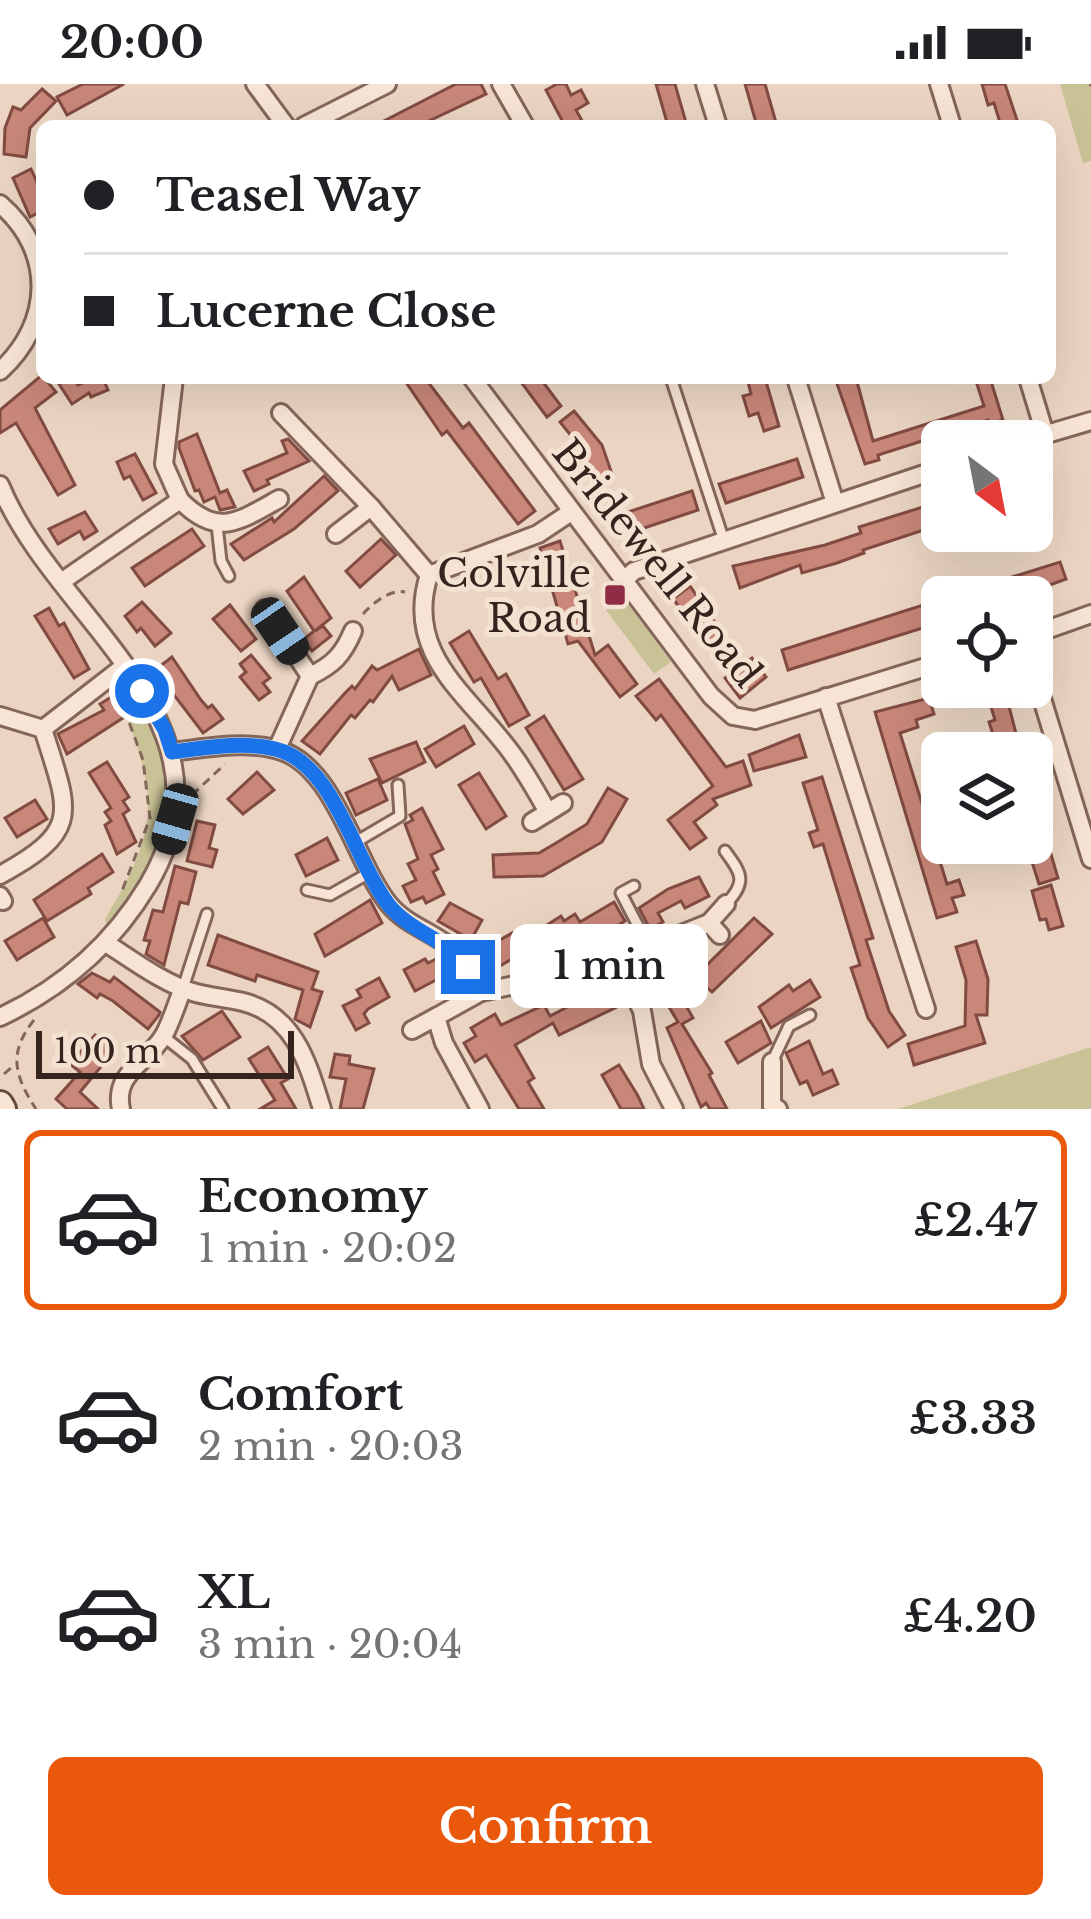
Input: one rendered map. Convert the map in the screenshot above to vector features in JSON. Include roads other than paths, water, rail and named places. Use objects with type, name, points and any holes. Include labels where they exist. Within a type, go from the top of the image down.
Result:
[{"type":"street","points":[[255,84],[282,120]]},
{"type":"street","points":[[316,120],[387,84]]},
{"type":"street","points":[[501,84],[522,120]]},
{"type":"street","points":[[705,84],[716,120]]},
{"type":"street","points":[[939,84],[950,120]]},
{"type":"street","points":[[0,204],[36,250]]},
{"type":"street","points":[[0,371],[30,337],[36,316]]},
{"type":"street","points":[[173,384],[164,464],[180,500],[194,514],[217,525],[243,519],[279,499]]},
{"type":"street","name":"Bridewell Road","points":[[476,384],[712,696],[734,716],[755,720],[826,697]]},
{"type":"street","points":[[798,384],[836,503]]},
{"type":"street","points":[[1030,384],[1041,420]]},
{"type":"street","points":[[281,413],[429,575]]},
{"type":"street","points":[[1053,432],[1091,421]]},
{"type":"street","points":[[624,580],[634,571],[921,475]]},
{"type":"street","points":[[0,1017],[49,992],[106,943],[164,857],[175,819],[172,752],[155,710],[116,673],[1,493]]},
{"type":"street","points":[[62,582],[180,500]]},
{"type":"street","points":[[336,534],[371,507]]},
{"type":"street","points":[[429,575],[538,534],[572,512]]},
{"type":"street","points":[[429,575],[422,626],[434,655],[555,807],[532,822]]},
{"type":"street","points":[[265,609],[310,676]]},
{"type":"street","points":[[1053,628],[1091,614]]},
{"type":"street","points":[[277,749],[310,676],[332,666],[353,631]]},
{"type":"street","points":[[921,668],[826,697],[926,1009]]},
{"type":"street","points":[[43,729],[116,673]]},
{"type":"street","points":[[1045,708],[1091,859]]},
{"type":"street","points":[[0,716],[43,729]]},
{"type":"street","points":[[0,875],[53,843],[63,820],[62,797],[43,729]]},
{"type":"street","points":[[172,752],[231,746],[277,749],[303,762],[325,787],[369,873],[405,921],[453,949],[481,992]]},
{"type":"street","points":[[412,1030],[481,992],[621,963],[649,947],[714,929],[726,904]]},
{"type":"street","points":[[106,943],[183,988],[248,1003],[278,1019],[310,1066],[322,1109]]},
{"type":"street","points":[[621,963],[642,1011],[651,1064],[674,1109]]},
{"type":"street","points":[[121,1109],[118,1101],[127,1072],[163,1036],[183,988]]},
{"type":"street","points":[[436,1017],[444,1043],[480,1109]]},
{"type":"street","points":[[772,1062],[772,1108]]},
{"type":"lane","points":[[673,384],[724,541]]},
{"type":"lane","points":[[217,525],[221,561],[229,576]]},
{"type":"lane","points":[[354,843],[400,816],[398,785]]},
{"type":"lane","points":[[725,850],[742,874],[741,888],[726,904]]},
{"type":"lane","points":[[307,890],[330,895],[369,873]]},
{"type":"lane","points":[[634,886],[621,893],[649,947]]},
{"type":"lane","points":[[183,988],[207,914]]},
{"type":"lane","points":[[772,1062],[789,1026],[810,1015]]},
{"type":"lane","points":[[163,1036],[192,1059],[223,1109]]},
{"type":"place","name":"Colville Road","points":[[615,595]]}]
